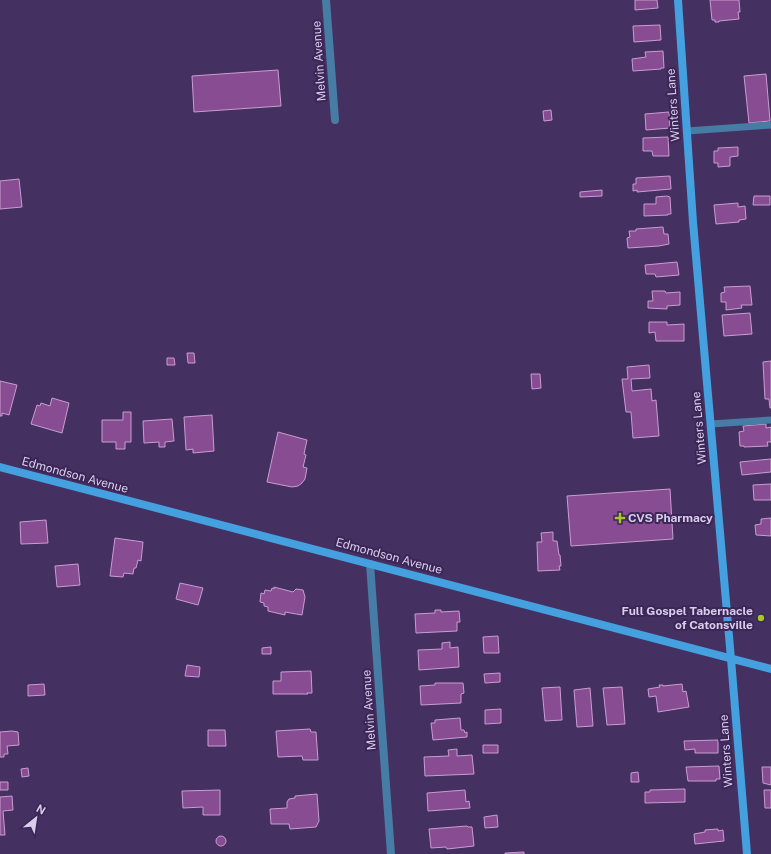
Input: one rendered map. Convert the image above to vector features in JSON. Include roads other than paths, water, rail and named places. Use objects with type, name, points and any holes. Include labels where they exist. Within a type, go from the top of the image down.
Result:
[{"type":"street","name":"Melvin Avenue","points":[[326,0],[335,120]]},
{"type":"street","name":"Winters Lane","points":[[678,0],[693,222],[731,659],[746,854]]},
{"type":"street","name":"Edmondson Avenue","points":[[0,467],[771,669]]},
{"type":"street","name":"Melvin Avenue","points":[[370,564],[391,854]]},
{"type":"lane","points":[[687,131],[771,125]]},
{"type":"lane","points":[[711,424],[771,420]]},
{"type":"place","name":"CVS Pharmacy","points":[[620,518]]},
{"type":"place","name":"Full Gospel Tabernacle of Catonsville","points":[[761,618]]}]
